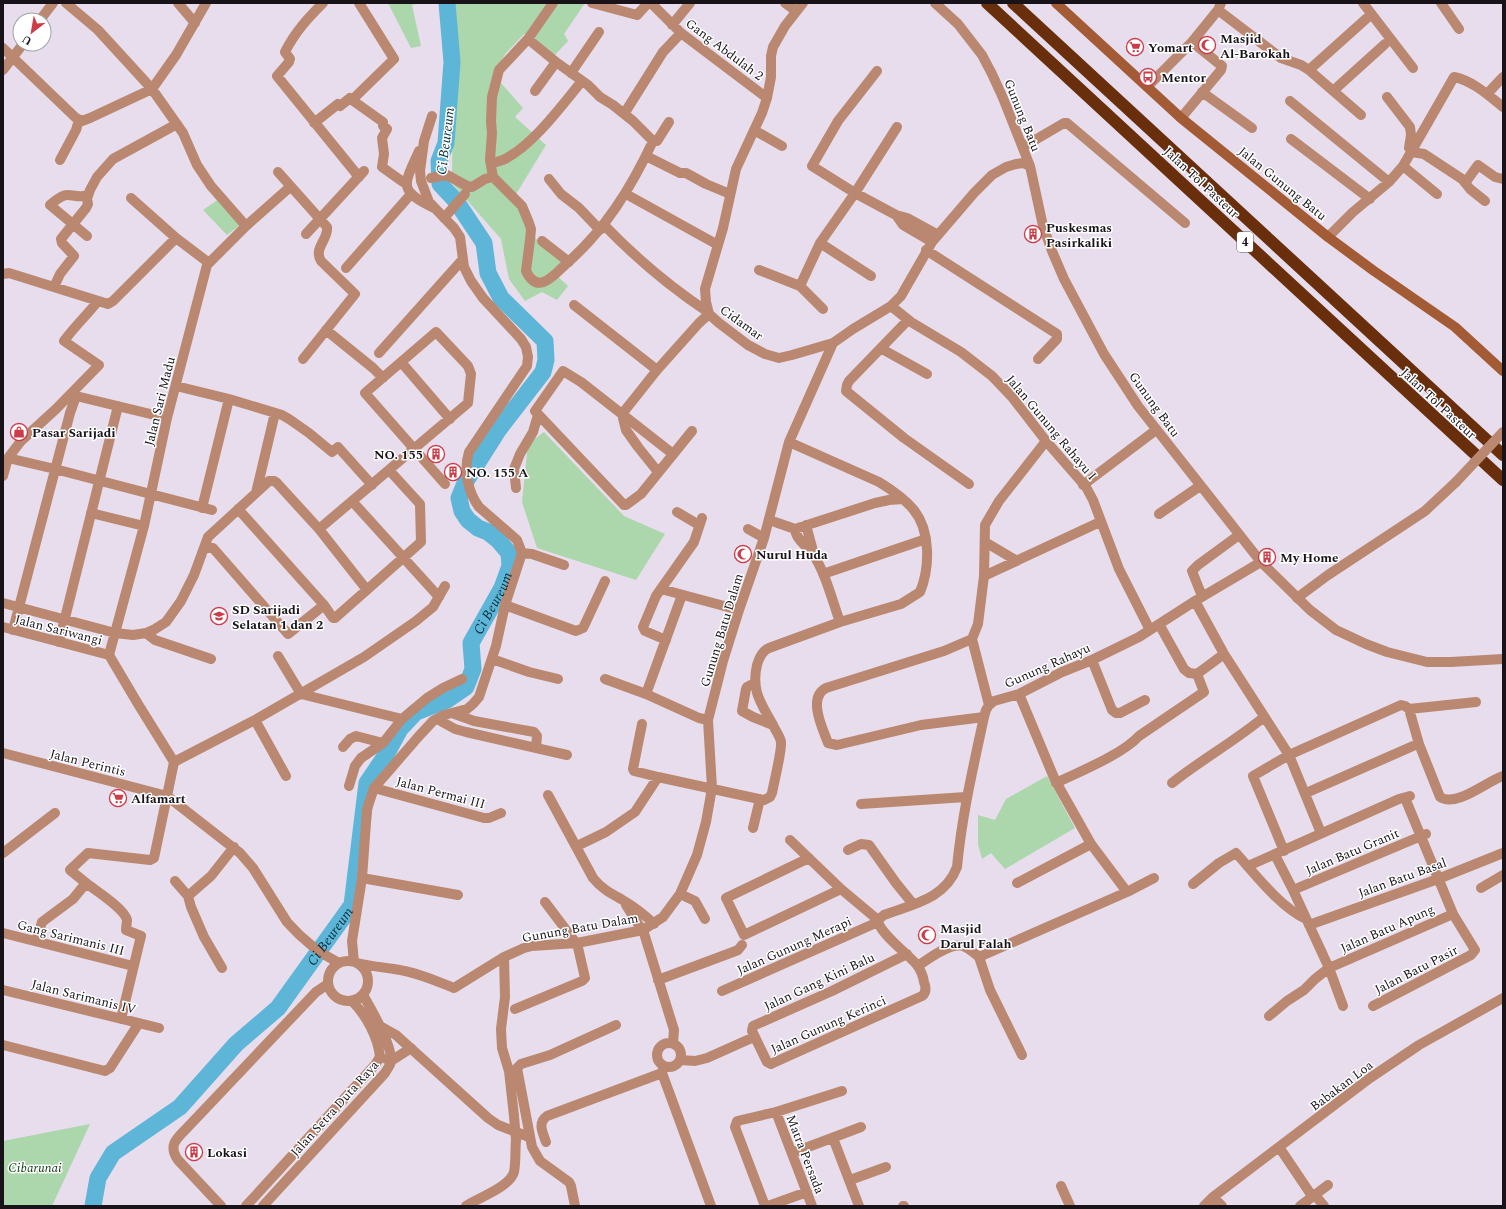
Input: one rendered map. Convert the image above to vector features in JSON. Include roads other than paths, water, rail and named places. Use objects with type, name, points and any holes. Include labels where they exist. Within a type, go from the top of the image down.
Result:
[{"type":"highway","name":"Jalan Tol Pasteur","points":[[987,3],[1503,480]]},
{"type":"highway","name":"Jalan Tol Pasteur","points":[[1013,3],[1503,455]]},
{"type":"main road","name":"Jalan Gunung Batu","points":[[1056,3],[1181,118],[1328,237],[1374,271],[1455,326],[1503,371]]},
{"type":"street","points":[[46,12],[53,3]]},
{"type":"street","points":[[66,3],[98,30],[152,89],[177,124],[192,152],[197,165],[211,186],[246,226]]},
{"type":"street","points":[[178,3],[194,23]]},
{"type":"street","points":[[79,120],[90,118],[152,89],[176,55],[205,3]]},
{"type":"street","points":[[306,234],[362,174],[314,123],[277,76],[289,62],[290,59],[285,52],[291,42],[309,16],[324,3]]},
{"type":"street","points":[[352,100],[394,60],[359,3]]},
{"type":"street","points":[[553,3],[528,39],[498,72],[492,97],[492,176],[514,196],[526,214],[531,229],[526,272],[529,278],[535,282],[542,283],[552,278],[583,250],[602,228],[626,194],[653,141],[657,141],[669,122]]},
{"type":"street","points":[[592,3],[638,16],[650,3]]},
{"type":"street","name":"Gang Abdulah 2","points":[[650,3],[680,33],[767,98]]},
{"type":"street","points":[[672,25],[690,3]]},
{"type":"street","points":[[785,3],[800,7]]},
{"type":"street","name":"Gunung Batu","points":[[935,3],[958,24],[982,55],[1003,98],[1030,166],[1043,226],[1064,280],[1110,364],[1156,430],[1261,562],[1310,610],[1336,630],[1366,644],[1387,652],[1427,662],[1503,659]]},
{"type":"street","points":[[1363,3],[1413,68]]},
{"type":"street","points":[[1441,3],[1458,29]]},
{"type":"street","name":"Cidamar","points":[[800,7],[785,26],[773,47],[771,56],[771,77],[767,98],[762,113],[736,169],[725,223],[705,289],[706,302],[709,313],[719,323],[748,345],[765,354],[779,358],[833,343]]},
{"type":"street","points":[[1147,87],[1192,42],[1220,7],[1281,58],[1301,65],[1308,70],[1361,115]]},
{"type":"street","points":[[1308,70],[1367,18]]},
{"type":"street","points":[[571,73],[599,32]]},
{"type":"street","points":[[624,114],[660,57],[680,33]]},
{"type":"street","points":[[528,39],[556,62],[588,85],[600,97],[624,114],[653,141]]},
{"type":"street","points":[[1181,118],[1221,70],[1222,66],[1192,42]]},
{"type":"street","points":[[1333,91],[1384,44]]},
{"type":"street","points":[[3,48],[79,120]]},
{"type":"street","points":[[3,70],[17,52]]},
{"type":"street","points":[[535,91],[556,62]]},
{"type":"street","points":[[877,71],[838,122],[812,165],[855,193],[896,215],[903,225],[932,242],[1057,334],[1057,339],[1038,359]]},
{"type":"street","points":[[1328,237],[1348,217],[1389,182],[1403,166],[1454,77],[1463,79],[1487,94],[1503,107]]},
{"type":"street","points":[[1487,94],[1503,77]]},
{"type":"street","points":[[491,164],[506,159],[537,133],[582,81]]},
{"type":"street","points":[[1202,92],[1252,128]]},
{"type":"street","points":[[314,123],[338,104],[340,106],[350,98],[383,122],[383,126],[387,129],[382,138],[384,154],[382,167],[403,182]]},
{"type":"street","points":[[1387,98],[1410,127],[1411,135],[1409,148],[1412,152]]},
{"type":"street","points":[[1290,101],[1389,182]]},
{"type":"street","points":[[349,962],[362,878],[367,809],[374,788],[419,736],[437,718],[467,709],[474,704],[479,697],[492,660],[505,605],[522,553],[517,540],[479,507],[469,489],[466,472],[467,458],[473,444],[527,366],[528,357],[526,347],[521,339],[483,298],[474,285],[464,267],[460,237],[446,216],[420,201],[411,194],[406,187],[407,180],[424,141],[432,116]]},
{"type":"street","points":[[60,160],[76,130],[79,120]]},
{"type":"street","points":[[1023,147],[1064,123],[1067,123],[1185,223]]},
{"type":"street","points":[[54,287],[60,274],[74,256],[61,241],[86,208],[87,195],[97,177],[112,159],[177,124]]},
{"type":"street","points":[[800,286],[820,243],[855,193],[897,127]]},
{"type":"street","points":[[754,130],[782,146]]},
{"type":"street","points":[[1290,139],[1370,199]]},
{"type":"street","points":[[424,141],[420,171],[429,202],[434,208]]},
{"type":"street","points":[[1412,152],[1424,154],[1462,179],[1470,189],[1485,201]]},
{"type":"street","points":[[646,156],[680,173],[686,173],[706,184],[730,194]]},
{"type":"street","points":[[833,343],[891,306],[901,296],[932,242],[974,193],[992,175],[1006,167],[1016,164],[1023,163],[1030,166]]},
{"type":"street","points":[[1465,183],[1478,165],[1496,177],[1503,179]]},
{"type":"street","points":[[1403,166],[1437,194]]},
{"type":"street","points":[[278,172],[327,227],[328,231],[318,251],[318,256],[321,261],[355,294],[303,359]]},
{"type":"street","points":[[431,178],[447,175],[467,186],[472,186],[492,176]]},
{"type":"street","points":[[549,179],[561,194],[640,262],[709,313],[657,370],[622,414]]},
{"type":"street","name":"Jalan Sari Madu","points":[[110,655],[144,526],[167,418],[206,269],[209,263],[246,226],[290,187]]},
{"type":"street","points":[[346,268],[411,194]]},
{"type":"street","points":[[446,216],[466,194]]},
{"type":"street","points":[[626,194],[718,245]]},
{"type":"street","points":[[87,195],[78,197],[67,195],[60,197],[50,205],[87,236]]},
{"type":"street","points":[[131,198],[176,238],[209,263]]},
{"type":"street","points":[[3,274],[9,273],[108,304],[113,301],[176,238]]},
{"type":"street","points":[[542,241],[569,262]]},
{"type":"street","points":[[820,243],[871,276]]},
{"type":"street","points":[[379,354],[463,259]]},
{"type":"street","points":[[759,270],[800,286],[823,309]]},
{"type":"street","points":[[3,476],[8,458],[23,438],[56,409],[99,365],[64,342],[78,323],[98,301]]},
{"type":"street","points":[[574,305],[657,370]]},
{"type":"street","name":"Jalan Gunung Rahayu I","points":[[891,306],[908,320],[961,352],[992,376],[1012,397],[1083,485],[1093,500],[1100,522],[1119,569],[1150,630]]},
{"type":"street","points":[[908,320],[882,349],[849,381],[846,391],[904,438],[969,484]]},
{"type":"street","points":[[326,330],[373,368],[383,378]]},
{"type":"street","points":[[319,529],[415,449],[468,403],[472,376],[468,366],[436,332],[365,393],[415,449],[445,484]]},
{"type":"street","name":"Gunung Batu Dalam","points":[[370,969],[394,969],[428,977],[454,988],[504,957],[524,948],[532,946],[577,943],[643,930],[663,917],[680,894],[697,855],[706,822],[712,788],[708,720],[738,610],[764,538],[789,442],[833,343]]},
{"type":"street","points":[[882,349],[927,374]]},
{"type":"street","points":[[401,362],[450,419]]},
{"type":"street","points":[[673,454],[581,382],[563,371],[535,411],[624,505],[641,494],[658,472],[673,454],[692,430]]},
{"type":"street","points":[[176,386],[229,399],[275,413],[294,422],[332,452],[338,447],[372,485]]},
{"type":"street","points":[[8,629],[18,607],[70,413],[76,396],[167,418]]},
{"type":"street","points":[[8,458],[100,480],[207,509],[229,399]]},
{"type":"street","points":[[59,642],[118,406]]},
{"type":"street","points":[[256,493],[275,413]]},
{"type":"street","points":[[622,414],[626,430],[658,472]]},
{"type":"street","points":[[516,488],[514,469],[520,454],[533,432],[538,415]]},
{"type":"street","points":[[533,432],[550,427]]},
{"type":"street","points":[[1083,485],[1156,430]]},
{"type":"street","points":[[1297,598],[1328,575],[1425,511],[1456,482],[1503,432]]},
{"type":"street","points":[[878,921],[884,915],[937,894],[956,871],[966,797],[984,718],[989,705],[972,639],[978,624],[984,576],[985,525],[999,501],[1046,441]]},
{"type":"street","points":[[642,724],[635,757],[634,771],[760,799],[768,798],[772,793],[781,744],[779,736],[756,694],[755,683],[759,660],[766,650],[840,622],[901,604],[920,592],[927,559],[926,539],[921,522],[914,510],[893,490],[879,482],[789,442]]},
{"type":"street","points":[[238,509],[324,605],[333,618],[335,618],[421,542],[420,504],[390,470]]},
{"type":"street","points":[[3,603],[115,634],[132,635],[146,633],[155,629],[166,622],[182,600],[205,548],[208,537],[268,481],[274,481],[319,529],[367,590]]},
{"type":"street","points":[[875,503],[879,493],[879,482]]},
{"type":"street","points":[[1159,514],[1200,486]]},
{"type":"street","points":[[775,522],[795,529],[875,503],[904,499]]},
{"type":"street","points":[[352,501],[439,597]]},
{"type":"street","points":[[666,640],[643,629],[652,603],[694,542],[700,522],[677,512]]},
{"type":"street","points":[[91,513],[144,526]]},
{"type":"street","points":[[984,576],[1100,522]]},
{"type":"street","points":[[806,525],[813,554]]},
{"type":"street","points":[[748,529],[764,538]]},
{"type":"street","points":[[795,529],[798,537],[813,554],[824,574],[840,622]]},
{"type":"street","points":[[1239,535],[1192,571],[1198,598],[1224,654],[1289,755],[1306,793],[1321,833]]},
{"type":"street","points":[[824,574],[926,539]]},
{"type":"street","points":[[985,542],[1017,561]]},
{"type":"street","points":[[205,548],[213,548],[288,634],[324,605]]},
{"type":"street","points":[[522,553],[532,554],[564,565]]},
{"type":"street","name":"Gunung Rahayu","points":[[989,705],[994,701],[1019,694],[1062,672],[1092,660],[1150,630],[1198,598],[1261,562]]},
{"type":"street","points":[[505,605],[576,631],[583,628],[605,581]]},
{"type":"street","points":[[174,762],[255,720],[364,658],[433,607],[445,586]]},
{"type":"street","points":[[661,589],[738,610]]},
{"type":"street","points":[[646,694],[682,595]]},
{"type":"street","points":[[1160,624],[1184,669],[1189,673],[1197,674],[1224,654]]},
{"type":"street","name":"Jalan Sariwangi","points":[[8,629],[110,655]]},
{"type":"street","points":[[146,633],[154,640],[211,659]]},
{"type":"street","points":[[972,639],[944,651],[823,690],[818,697],[817,711],[828,743],[837,746],[921,725],[984,718]]},
{"type":"street","points":[[110,655],[174,762],[154,858],[150,860],[88,853],[70,870],[115,905],[124,914],[127,920],[126,930],[141,936],[121,1018]]},
{"type":"street","points":[[278,656],[301,694],[402,719]]},
{"type":"street","points":[[492,660],[529,672],[558,679]]},
{"type":"street","points":[[1092,660],[1112,710],[1116,713],[1120,713],[1145,700]]},
{"type":"street","points":[[1056,783],[1134,742],[1139,736],[1204,692],[1197,674]]},
{"type":"street","points":[[349,786],[355,766],[361,758],[374,751],[383,743],[402,719],[442,688],[462,679]]},
{"type":"street","points":[[605,680],[646,694],[699,718],[708,720]]},
{"type":"street","points":[[755,683],[746,689],[742,711],[772,725]]},
{"type":"street","points":[[1019,694],[1056,783],[1091,844],[1127,892]]},
{"type":"street","points":[[1409,709],[1476,702]]},
{"type":"street","points":[[1343,1006],[1330,967],[1293,890],[1252,778],[1254,775],[1289,755],[1401,705],[1406,706],[1409,709],[1419,744],[1440,796],[1444,800],[1454,799],[1472,792],[1493,779],[1503,776]]},
{"type":"street","points":[[452,713],[474,721],[534,732],[537,736],[536,748]]},
{"type":"street","points":[[1172,783],[1264,717]]},
{"type":"street","points":[[437,718],[455,729],[567,755]]},
{"type":"street","points":[[255,720],[286,776]]},
{"type":"street","points":[[343,747],[350,739],[356,736],[383,743]]},
{"type":"street","points":[[1306,793],[1413,746]]},
{"type":"street","name":"Jalan Perintis","points":[[3,754],[167,796]]},
{"type":"street","points":[[577,846],[606,832],[635,812],[658,777]]},
{"type":"street","name":"Jalan Permai III","points":[[374,788],[484,818],[489,818],[501,813]]},
{"type":"street","points":[[548,794],[593,878],[609,893],[645,914],[654,924]]},
{"type":"street","points":[[167,796],[234,847],[253,868],[287,922],[312,946],[324,956],[370,969],[368,984],[363,995],[352,1001],[338,999],[326,988]]},
{"type":"street","points":[[861,804],[966,797]]},
{"type":"street","points":[[1248,866],[1399,799],[1405,798],[1441,877],[1453,914]]},
{"type":"street","points":[[753,828],[760,799]]},
{"type":"street","points":[[3,853],[54,813]]},
{"type":"street","name":"Jalan Batu Granit","points":[[1293,890],[1423,835]]},
{"type":"street","points":[[790,840],[841,889],[878,921],[882,930],[918,966],[941,951],[955,946],[962,945],[979,957],[990,990],[1022,1055]]},
{"type":"street","points":[[848,850],[861,844],[869,845],[913,904]]},
{"type":"street","points":[[1017,883],[1091,844]]},
{"type":"street","points":[[188,896],[211,876],[234,847]]},
{"type":"street","name":"Jalan Batu Basal","points":[[1308,922],[1441,877],[1503,853]]},
{"type":"street","points":[[1193,884],[1219,863],[1236,854],[1268,888],[1298,916],[1308,922]]},
{"type":"street","points":[[809,858],[726,898],[744,935],[841,889]]},
{"type":"street","points":[[1481,888],[1503,875]]},
{"type":"street","points":[[362,878],[458,895]]},
{"type":"street","points":[[979,957],[1127,892],[1154,878]]},
{"type":"street","points":[[176,881],[188,896],[191,907],[204,937],[222,968]]},
{"type":"street","points":[[36,941],[42,922],[73,899],[86,883]]},
{"type":"street","points":[[680,894],[695,900],[705,920]]},
{"type":"street","points":[[622,900],[643,930],[674,1030],[673,1043]]},
{"type":"street","points":[[515,1009],[586,978],[577,943],[545,902]]},
{"type":"street","name":"Jalan Batu Pasir","points":[[1373,1006],[1471,955],[1475,950],[1453,914]]},
{"type":"street","name":"Jalan Batu Apung","points":[[1269,1016],[1287,1000],[1304,990],[1330,967],[1453,914]]},
{"type":"street","name":"Jalan Gunung Merapi","points":[[722,991],[878,921]]},
{"type":"street","name":"Gang Sarimanis III","points":[[3,933],[133,966]]},
{"type":"street","points":[[658,980],[738,950],[742,945]]},
{"type":"street","name":"Jalan Gang Kini Balu","points":[[754,1037],[751,1029],[753,1026],[832,991],[907,954]]},
{"type":"street","points":[[324,956],[330,970],[326,988]]},
{"type":"street","points":[[466,1206],[500,1187],[509,1180],[513,1174],[515,1166],[516,1140],[514,1116],[509,1071],[502,1048],[501,1029],[505,997],[504,957]]},
{"type":"street","points":[[330,970],[349,962]]},
{"type":"street","name":"Jalan Gunung Kerinci","points":[[754,1037],[765,1060],[771,1064],[925,994],[926,989],[918,966]]},
{"type":"street","points":[[221,1206],[178,1160],[174,1154],[175,1143],[178,1138],[304,1004],[316,992],[326,988]]},
{"type":"street","name":"Jalan Sarimanis IV","points":[[3,990],[159,1028]]},
{"type":"street","name":"Jalan Setra Duta Raya","points":[[263,1206],[385,1073],[389,1066],[391,1060],[390,1053],[376,1028],[363,995]]},
{"type":"street","name":"Babakan Loa","points":[[1204,1206],[1213,1197],[1370,1078],[1413,1049],[1503,998]]},
{"type":"street","name":"Jalan Setra Duta Raya","points":[[246,1206],[325,1122],[380,1057],[376,1028],[352,1001]]},
{"type":"street","points":[[3,1045],[105,1071],[110,1068],[139,1023]]},
{"type":"street","points":[[575,1206],[569,1182],[540,1161],[532,1147],[517,1071],[519,1065],[550,1054],[616,1026]]},
{"type":"street","points":[[376,1028],[396,1035],[488,1118],[498,1125],[529,1137]]},
{"type":"street","points":[[681,1060],[695,1061],[707,1058],[754,1037]]},
{"type":"street","points":[[546,1142],[541,1124],[543,1119],[547,1116],[663,1070],[670,1067],[677,1065],[681,1060],[682,1053],[679,1047],[673,1043],[663,1044],[657,1053],[658,1058],[663,1070],[711,1206]]},
{"type":"street","points":[[380,1057],[391,1060],[395,1059],[411,1048]]},
{"type":"street","points":[[807,1192],[767,1206],[735,1125],[738,1120],[776,1112],[842,1091]]},
{"type":"street","name":"Matra Persada","points":[[776,1112],[812,1206]]},
{"type":"street","points":[[325,1122],[333,1130]]},
{"type":"street","points":[[792,1153],[861,1127]]},
{"type":"street","points":[[833,1138],[860,1206]]},
{"type":"street","points":[[1279,1147],[1313,1195],[1324,1206]]},
{"type":"street","points":[[850,1180],[886,1167]]},
{"type":"street","points":[[1300,1206],[1328,1185]]},
{"type":"street","points":[[1061,1186],[1070,1206]]},
{"type":"street","points":[[1213,1197],[1222,1206]]},
{"type":"waterway","name":"Ci Beureum","points":[[93,1206],[98,1178],[113,1153],[180,1107],[236,1044],[278,1008],[352,905],[367,783],[386,755],[400,729],[416,712],[447,700],[466,687],[473,669],[471,643],[502,588],[510,566],[509,553],[498,540],[468,520],[462,511],[459,498],[466,481],[499,429],[543,372],[546,360],[545,341],[501,298],[488,273],[484,243],[456,201],[440,184],[439,161],[446,143],[452,62],[447,3]]},
{"type":"place","name":"Masjid Al-Barokah","points":[[1207,45]]},
{"type":"place","name":"Yomart","points":[[1135,47]]},
{"type":"place","name":"Mentor","points":[[1148,77]]},
{"type":"place","name":"Puskesmas Pasirkaliki","points":[[1033,234]]},
{"type":"place","name":"Pasar Sarijadi","points":[[19,432]]},
{"type":"place","name":"NO. 155","points":[[436,454]]},
{"type":"place","name":"NO. 155 A","points":[[453,472]]},
{"type":"place","name":"Nurul Huda","points":[[743,554]]},
{"type":"place","name":"My Home","points":[[1267,557]]},
{"type":"place","name":"SD Sarijadi Selatan 1 dan 2","points":[[219,616]]},
{"type":"place","name":"Alfamart","points":[[118,798]]},
{"type":"place","name":"Masjid Darul Falah","points":[[927,935]]},
{"type":"place","name":"Lokasi","points":[[194,1152]]},
{"type":"park label","name":"Cibarunai","points":[[35,1167]]}]
